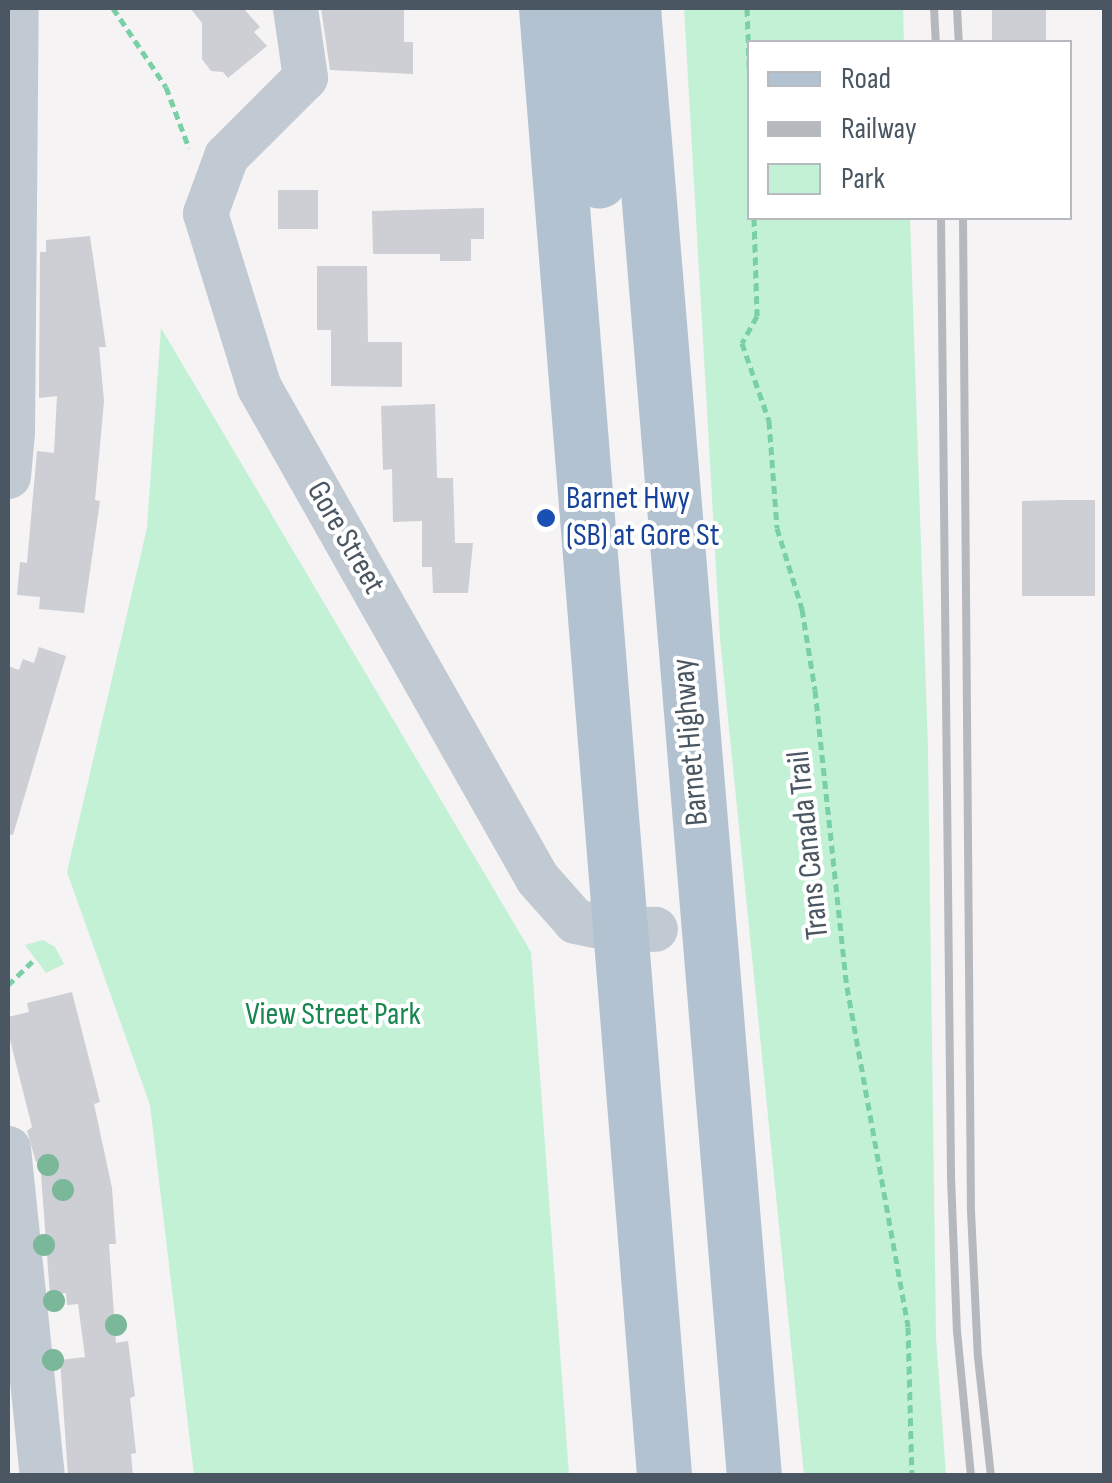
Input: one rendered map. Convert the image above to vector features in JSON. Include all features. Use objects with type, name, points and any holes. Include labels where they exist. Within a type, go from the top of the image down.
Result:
[{"type":"main road","points":[[546,8],[637,930],[696,1476]]},
{"type":"main road","points":[[586,8],[664,1476]]},
{"type":"main road","name":"Barnet Highway","points":[[633,8],[754,1476]]},
{"type":"street","points":[[8,476],[12,432],[16,8]]},
{"type":"street","name":"Gore Street","points":[[294,8],[305,77],[226,156],[204,212],[254,370],[278,420],[537,878],[575,921],[637,930]]},
{"type":"street","points":[[8,1148],[42,1476]]},
{"type":"path","points":[[113,8],[166,87],[209,202]]},
{"type":"path","points":[[746,8],[748,40]]},
{"type":"path","name":"Trans Canada Trail","points":[[754,220],[757,316],[742,344],[769,421],[776,528],[802,608],[815,690],[846,988],[908,1327],[912,1476]]},
{"type":"path","points":[[8,985],[36,958]]},
{"type":"green space","points":[[684,8],[903,8],[904,40],[747,40],[747,220],[910,220],[928,750],[936,1337],[946,1475],[804,1475],[720,638]]},
{"type":"green space","name":"View Street Park","points":[[161,328],[531,952],[569,1475],[194,1475],[150,1105],[67,872],[147,528]]},
{"type":"green space","points":[[43,940],[55,947],[64,964],[46,973],[25,945]]},
{"type":"building","points":[[190,8],[243,8],[260,27],[254,32],[267,46],[228,78],[223,72],[211,71],[202,59],[202,23]]},
{"type":"building","points":[[321,8],[404,8],[404,42],[413,42],[413,74],[330,70]]},
{"type":"building","points":[[992,8],[1046,8],[1046,40],[992,40]]},
{"type":"building","points":[[278,190],[318,190],[318,229],[278,229]]},
{"type":"building","points":[[484,208],[484,239],[471,239],[471,261],[440,261],[440,254],[373,254],[372,211]]},
{"type":"building","points":[[90,236],[106,347],[99,347],[104,401],[95,500],[100,501],[84,613],[39,609],[40,597],[17,595],[20,562],[27,563],[37,451],[54,453],[57,396],[39,398],[40,252],[46,252],[46,240]]},
{"type":"building","points":[[317,266],[367,266],[368,342],[402,342],[402,387],[331,386],[331,330],[317,330]]},
{"type":"building","points":[[435,404],[437,478],[453,478],[455,543],[473,543],[468,593],[433,593],[432,567],[422,567],[422,521],[393,522],[392,469],[383,470],[381,406]]},
{"type":"building","points":[[1095,500],[1095,596],[1022,596],[1022,501]]},
{"type":"building","points":[[39,647],[66,656],[13,835],[8,834],[8,666],[19,670],[23,659],[34,663]]},
{"type":"building","points":[[72,992],[100,1102],[94,1104],[112,1188],[116,1244],[109,1244],[116,1343],[128,1341],[135,1396],[130,1398],[136,1453],[131,1454],[133,1476],[68,1476],[60,1360],[85,1357],[78,1304],[67,1305],[66,1293],[50,1295],[40,1161],[36,1162],[27,1131],[32,1127],[8,1032],[8,1017],[29,1012],[27,1003]]},
{"type":"railway","points":[[934,8],[936,40]]},
{"type":"railway","points":[[957,8],[959,40]]},
{"type":"railway","points":[[941,220],[951,1177],[957,1331],[971,1476]]},
{"type":"railway","points":[[963,220],[971,1211],[978,1357],[991,1476]]},
{"type":"place","name":"Barnet Hwy (SB) at Gore St","points":[[546,518]]}]
